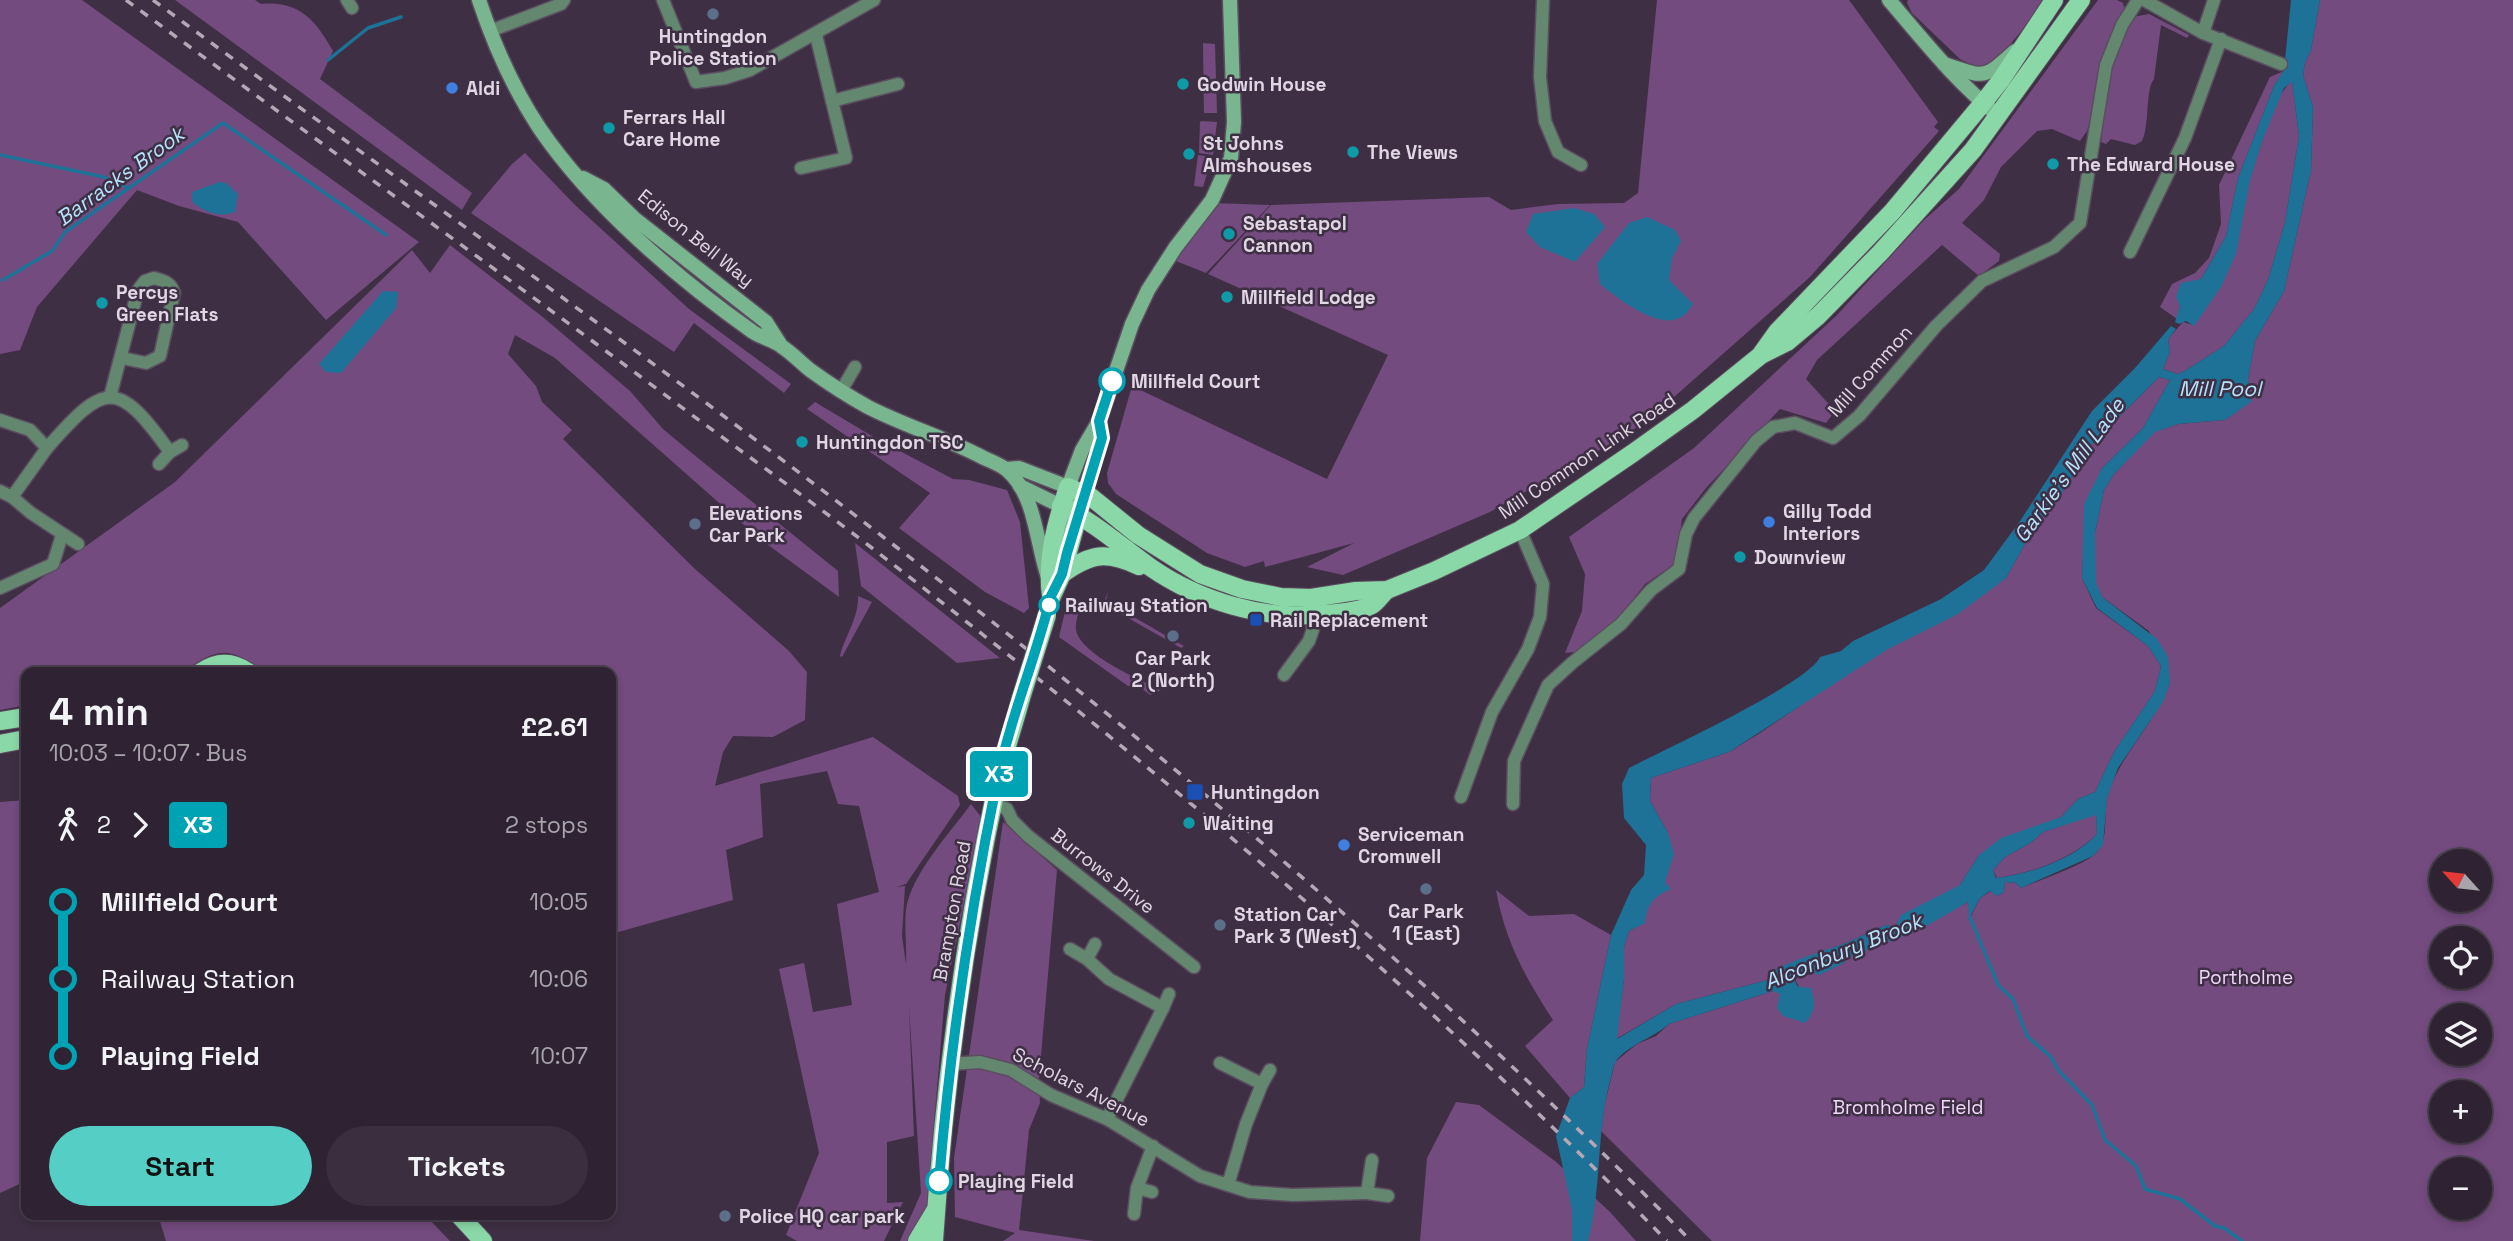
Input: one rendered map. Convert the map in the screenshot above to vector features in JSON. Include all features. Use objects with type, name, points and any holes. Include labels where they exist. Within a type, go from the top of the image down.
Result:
[{"type":"main road","name":"Edison Bell Way","points":[[479,0],[490,31],[522,100],[541,131],[594,195],[685,281],[756,334],[781,346],[841,391],[869,407],[1007,469],[1020,486]]},
{"type":"main road","name":"Brampton Road","points":[[934,1241],[950,1064],[969,930],[1005,751],[1056,576],[1051,549],[1070,510],[1082,450],[1099,421],[1132,324],[1148,290],[1175,248],[1212,200],[1226,173],[1234,140],[1230,0]]},
{"type":"main road","points":[[1889,0],[1943,64],[1999,116]]},
{"type":"main road","name":"Mill Common Link Road","points":[[1761,355],[1777,332],[1892,212],[1983,103],[2054,0]]},
{"type":"main road","name":"Mill Common Link Road","points":[[1076,490],[1138,535],[1200,574],[1242,589],[1281,597],[1311,607],[1344,612],[1373,605],[1387,590],[1520,530],[1693,410],[1761,355],[1787,342],[1827,307],[1880,253],[1973,150],[2081,0]]},
{"type":"main road","points":[[1943,64],[1976,75],[1985,75],[1993,71],[2025,41]]},
{"type":"main road","name":"Edison Bell Way","points":[[575,174],[604,189],[635,219],[766,322],[781,346]]},
{"type":"main road","name":"Edison Bell Way","points":[[1007,469],[1019,468],[1076,490]]},
{"type":"main road","points":[[1020,486],[1033,512],[1040,553],[1056,576],[1095,555],[1126,560],[1145,569],[1151,568]]},
{"type":"main road","name":"Mill Common Link Road","points":[[1020,486],[1070,510],[1151,568],[1180,585],[1227,603],[1259,611],[1311,607]]},
{"type":"main road","points":[[210,667],[225,663],[239,667]]},
{"type":"main road","points":[[0,721],[21,718]]},
{"type":"main road","points":[[0,744],[21,740]]},
{"type":"main road","points":[[917,1241],[936,1208]]},
{"type":"main road","points":[[464,1220],[484,1241]]},
{"type":"street","points":[[490,31],[561,4],[564,0]]},
{"type":"street","points":[[663,0],[696,82],[725,78],[750,70],[874,0]]},
{"type":"street","points":[[1543,0],[1540,77],[1545,121],[1558,152],[1581,165]]},
{"type":"street","name":"Mill Common","points":[[1513,804],[1514,761],[1548,685],[1622,624],[1651,590],[1679,569],[1686,534],[1694,518],[1756,441],[1773,427],[1795,423],[1827,438],[1833,438],[1859,416],[1937,327],[1982,281],[2054,247],[2080,223],[2106,65],[2122,25],[2138,0]]},
{"type":"street","points":[[2144,0],[2203,33],[2281,64]]},
{"type":"street","points":[[2203,33],[2214,0]]},
{"type":"street","points":[[802,169],[846,158],[816,35]]},
{"type":"street","points":[[2130,252],[2185,138],[2221,38]]},
{"type":"street","points":[[832,101],[898,84]]},
{"type":"street","points":[[110,397],[138,290],[145,281],[154,278],[172,285],[174,293],[160,356],[146,363],[122,358]]},
{"type":"street","points":[[704,295],[720,285]]},
{"type":"street","points":[[841,391],[855,367]]},
{"type":"street","points":[[12,497],[47,448],[77,414],[94,401],[110,397],[131,404],[176,448],[159,464]]},
{"type":"street","points":[[0,420],[30,430],[47,448]]},
{"type":"street","points":[[0,491],[78,544]]},
{"type":"street","points":[[1461,797],[1492,712],[1528,649],[1540,617],[1543,584],[1520,530]]},
{"type":"street","points":[[0,588],[53,564],[62,535]]},
{"type":"street","points":[[1284,674],[1309,641],[1313,629],[1311,607]]},
{"type":"street","name":"Burrows Drive","points":[[993,804],[1007,809],[1012,820],[1028,836],[1194,967]]},
{"type":"street","points":[[1087,959],[1095,944]]},
{"type":"street","points":[[1070,949],[1087,959],[1109,979],[1163,1008]]},
{"type":"street","points":[[1107,1119],[1169,994]]},
{"type":"street","name":"Scholars Avenue","points":[[950,1064],[980,1062],[1011,1070],[1051,1095],[1107,1119],[1200,1176],[1250,1192],[1293,1195],[1367,1193],[1388,1196]]},
{"type":"street","points":[[1220,1063],[1262,1084]]},
{"type":"street","points":[[1228,1185],[1246,1124],[1270,1069]]},
{"type":"street","name":"Scholars Avenue","points":[[1133,1214],[1137,1188],[1153,1146]]},
{"type":"street","points":[[1367,1193],[1372,1160]]},
{"type":"street","points":[[1137,1188],[1152,1192]]},
{"type":"green space","points":[[0,0],[82,0],[419,242],[326,320],[238,222],[179,206],[137,190],[37,307],[20,350],[0,354]]},
{"type":"green space","points":[[175,0],[255,0],[261,4],[287,6],[306,16],[321,31],[333,51],[320,79],[472,193],[462,210]]},
{"type":"green space","points":[[1657,0],[1849,0],[1938,122],[1934,127],[1939,131],[1810,277],[1657,412],[1626,435],[1490,512],[1343,575],[1307,567],[1354,543],[1265,567],[1264,561],[1245,567],[1207,553],[1116,494],[1108,483],[1107,473],[1132,386],[1327,479],[1388,355],[1208,274],[1271,205],[1489,197],[1511,210],[1558,204],[1624,203],[1638,193]]},
{"type":"green space","points":[[1908,0],[2042,0],[2015,38],[1981,69],[1960,59],[1912,13]]},
{"type":"green space","points":[[2098,0],[2117,0],[2123,3],[2127,18],[2149,14],[2189,35],[2187,38],[2161,25],[2142,141],[2135,145],[2111,139],[2106,144],[2101,142],[2111,52],[2087,131],[2080,141],[2052,129],[2037,131],[2001,167],[1984,200],[1962,223],[2000,254],[1999,261],[1979,276],[1942,245],[1817,360],[1806,379],[1835,411],[1826,423],[1780,409],[1706,488],[1682,519],[1676,563],[1645,584],[1620,616],[1583,651],[1565,653],[1582,611],[1585,574],[1569,537],[1694,448],[1837,315],[1924,220],[1959,189]]},
{"type":"green space","name":"Portholme","points":[[2320,0],[2513,0],[2513,1241],[1712,1241],[1601,1131],[1615,1062],[1637,1044],[1656,1036],[1669,1024],[1773,991],[1799,987],[1795,979],[1844,963],[1847,958],[1969,902],[1970,918],[1980,898],[1991,891],[1997,896],[2004,892],[2005,882],[2016,883],[2021,888],[2060,873],[2094,855],[2103,842],[2106,802],[2114,779],[2156,712],[2170,683],[2149,631],[2102,597],[2095,584],[2095,533],[2104,490],[2114,474],[2154,432],[2178,424],[2225,420],[2250,402],[2248,379],[2255,341],[2284,291],[2311,170],[2313,107],[2303,75],[2311,50]]},
{"type":"green space","points":[[1203,43],[1215,44],[1217,113],[1204,113]]},
{"type":"green space","points":[[2284,71],[2274,86],[2238,178],[2226,236],[2201,279],[2180,306],[2177,319],[2160,307],[2172,284],[2195,273],[2209,258],[2221,224],[2219,185],[2270,77]]},
{"type":"green space","points":[[2292,81],[2299,136],[2285,222],[2268,280],[2254,309],[2224,346],[2183,372],[2177,374],[2163,369],[2170,352],[2168,339],[2183,322],[2193,325],[2248,184],[2271,114],[2284,89]]},
{"type":"green space","points":[[1202,121],[1217,122],[1213,155],[1199,153]]},
{"type":"green space","points":[[525,153],[575,205],[689,309],[791,384],[784,393],[694,323],[674,352],[471,213],[512,164]]},
{"type":"green space","points":[[1198,155],[1212,157],[1203,187],[1194,186]]},
{"type":"green space","points":[[1213,203],[1270,205],[1206,273],[1171,259]]},
{"type":"green space","points":[[450,245],[544,318],[630,391],[663,429],[838,571],[839,597],[760,539],[555,358],[515,335],[508,354],[536,386],[542,402],[572,430],[563,439],[695,569],[789,651],[807,672],[805,720],[773,737],[733,736],[723,752],[715,786],[873,737],[958,796],[960,805],[906,884],[896,887],[905,886],[902,936],[906,964],[906,910],[915,882],[932,854],[971,804],[982,818],[945,995],[927,1206],[910,1241],[900,1241],[921,1193],[909,1007],[914,1136],[887,1142],[887,1203],[903,1202],[884,1241],[797,1241],[786,1235],[819,1153],[779,969],[804,963],[813,1012],[852,1005],[837,904],[879,892],[859,806],[838,804],[827,771],[760,784],[763,837],[726,850],[733,900],[616,933],[616,667],[256,667],[239,656],[223,653],[207,657],[191,667],[21,667],[21,706],[0,710],[0,608],[175,482],[412,250],[430,273]]},
{"type":"green space","points":[[2159,377],[2170,380],[2143,428],[2102,468],[2085,515],[2082,578],[2096,608],[2148,646],[2161,666],[2155,691],[2114,752],[2095,792],[2078,799],[2061,817],[1979,855],[1960,885],[1895,927],[1886,925],[1774,970],[1768,980],[1676,1004],[1616,1039],[1624,979],[1624,947],[1629,931],[1644,923],[1646,907],[1659,894],[1665,882],[1668,833],[1650,801],[1651,778],[1729,752],[1870,658],[2006,578],[2035,526],[2057,501],[2093,443]]},
{"type":"green space","points":[[815,402],[877,439],[953,479],[969,480],[1007,490],[1020,522],[1029,608],[1024,613],[985,592],[899,528],[930,493],[807,409]]},
{"type":"green space","points":[[855,543],[1000,658],[957,663],[861,586]]},
{"type":"green space","points":[[1108,592],[1106,601],[1184,646],[1181,648],[1105,605],[1101,609]]},
{"type":"green space","points":[[858,596],[872,602],[842,657],[840,656],[856,611]]},
{"type":"green space","points":[[1070,600],[1081,603],[1076,630],[1088,648],[1112,665],[1161,690],[1150,695],[1140,687],[1128,686],[1059,637]]},
{"type":"green space","points":[[21,800],[21,1183],[0,1193],[0,802]]},
{"type":"green space","points":[[2096,814],[2097,834],[2076,851],[2024,873],[1997,878],[1993,870],[2005,857],[2032,842],[2043,832]]},
{"type":"green space","points":[[1003,822],[1057,870],[1039,1079],[1040,1103],[1029,1130],[1019,1230],[1094,1241],[1003,1241],[1015,1233],[955,1217],[954,1158]]},
{"type":"green space","points":[[1496,890],[1529,916],[1574,914],[1611,935],[1587,1049],[1584,1087],[1570,1098],[1525,1046],[1553,1020],[1517,958]]},
{"type":"green space","points":[[1456,1102],[1479,1105],[1555,1161],[1610,1212],[1636,1241],[1420,1241],[1427,1158]]},
{"type":"green space","points":[[160,1220],[430,1220],[450,1241],[166,1241]]},
{"type":"water","points":[[2291,0],[2320,0],[2311,50],[2303,75],[2313,107],[2311,170],[2284,291],[2255,341],[2248,379],[2251,402],[2225,420],[2178,424],[2155,432],[2114,474],[2104,490],[2095,533],[2096,583],[2102,597],[2157,639],[2168,657],[2170,683],[2163,702],[2118,768],[2107,798],[2103,845],[2093,856],[2021,888],[2016,883],[2005,882],[2004,892],[1997,896],[1990,891],[1980,898],[1969,919],[1968,902],[1921,929],[1847,958],[1844,963],[1819,975],[1813,972],[1795,979],[1799,987],[1811,988],[1813,1011],[1805,1023],[1783,1016],[1777,1008],[1780,994],[1773,991],[1669,1024],[1627,1050],[1615,1063],[1606,1101],[1588,1241],[1572,1241],[1572,1210],[1556,1136],[1570,1098],[1584,1087],[1587,1049],[1611,935],[1631,890],[1644,875],[1646,845],[1624,818],[1622,784],[1629,768],[1763,699],[1810,669],[1820,657],[1841,651],[1853,641],[1941,599],[1984,570],[2020,521],[2092,411],[2135,368],[2171,326],[2176,329],[2168,339],[2170,352],[2163,369],[2177,374],[2183,372],[2224,346],[2254,309],[2268,280],[2285,222],[2299,136],[2292,82],[2284,88],[2262,141],[2250,180],[2236,254],[2221,287],[2194,326],[2186,321],[2179,324],[2175,322],[2180,306],[2176,297],[2181,283],[2201,279],[2226,236],[2238,178],[2274,86],[2284,70]],"holes":[[[2159,377],[2170,380],[2143,428],[2102,468],[2084,504],[2082,578],[2097,608],[2148,646],[2161,666],[2155,691],[2114,752],[2095,792],[2078,799],[2061,817],[2001,838],[1979,855],[1960,885],[1901,915],[1895,927],[1886,925],[1846,943],[1797,960],[1774,970],[1768,980],[1676,1004],[1617,1039],[1624,979],[1624,947],[1629,931],[1645,923],[1652,902],[1671,889],[1665,882],[1674,854],[1668,833],[1650,801],[1651,778],[1729,752],[1888,649],[1958,614],[2006,578],[2035,526],[2057,501],[2093,443]],[[2096,815],[2097,834],[2076,851],[2037,869],[1996,878],[1993,870],[2005,857],[2032,842],[2043,832]]]},
{"type":"water","points":[[219,182],[226,183],[238,194],[235,212],[212,213],[192,202],[192,192]]},
{"type":"water","points":[[1574,208],[1594,214],[1605,227],[1575,262],[1540,247],[1526,232],[1533,214]]},
{"type":"water","points":[[1647,217],[1675,230],[1681,241],[1672,258],[1669,280],[1693,304],[1683,316],[1672,320],[1661,320],[1639,311],[1600,284],[1597,264],[1629,223]]},
{"type":"water","points":[[383,291],[398,292],[396,308],[341,373],[326,372],[319,364]]},
{"type":"waterway","points":[[328,60],[368,28],[401,17]]},
{"type":"waterway","name":"Barracks Brook","points":[[3,280],[52,251],[65,232],[223,123],[386,235]]},
{"type":"waterway","points":[[0,155],[104,177],[126,187]]},
{"type":"waterway","points":[[1970,917],[1998,985],[2013,999],[2027,1036],[2050,1056],[2059,1071],[2092,1105],[2105,1140],[2136,1166],[2145,1189],[2180,1199],[2215,1226],[2224,1228],[2242,1241]]},
{"type":"railway","points":[[126,0],[827,514],[976,629],[1181,795],[1381,968],[1574,1148],[1667,1241]]},
{"type":"railway","points":[[153,0],[701,399],[882,536],[1093,702],[1400,963],[1596,1146],[1691,1241]]},
{"type":"bus line","name":"X3","points":[[939,1181],[960,989],[998,779],[1051,596],[1062,574],[1102,438],[1099,421],[1112,381]]},
{"type":"place","name":"Huntingdon Police Station","points":[[713,14]]},
{"type":"place","name":"Godwin House","points":[[1183,84]]},
{"type":"place","name":"Aldi","points":[[452,88]]},
{"type":"place","name":"Ferrars Hall Care Home","points":[[609,128]]},
{"type":"place","name":"The Views","points":[[1353,152]]},
{"type":"place","name":"St Johns Almshouses","points":[[1189,154]]},
{"type":"place","name":"The Edward House","points":[[2053,164]]},
{"type":"place","name":"Sebastapol Cannon","points":[[1229,234]]},
{"type":"place","name":"Millfield Lodge","points":[[1227,297]]},
{"type":"place","name":"Percys Green Flats","points":[[102,303]]},
{"type":"place","name":"Millfield Court","points":[[1112,381]]},
{"type":"place","name":"Huntingdon TSC","points":[[802,442]]},
{"type":"place","name":"Gilly Todd Interiors","points":[[1769,522]]},
{"type":"place","name":"Elevations Car Park","points":[[695,524]]},
{"type":"place","name":"Downview","points":[[1740,557]]},
{"type":"place","name":"Railway Station","points":[[1049,605]]},
{"type":"place","name":"Rail Replacement","points":[[1256,620]]},
{"type":"place","name":"Car Park 2 (North)","points":[[1173,636]]},
{"type":"place","name":"Huntingdon","points":[[1195,792]]},
{"type":"place","name":"Waiting","points":[[1189,823]]},
{"type":"place","name":"Serviceman Cromwell","points":[[1344,845]]},
{"type":"place","name":"Car Park 1 (East)","points":[[1426,889]]},
{"type":"place","name":"Station Car Park 3 (West)","points":[[1220,925]]},
{"type":"place","name":"Playing Field","points":[[939,1181]]},
{"type":"place","name":"Police HQ car park","points":[[725,1216]]},
{"type":"water label","name":"Mill Pool","points":[[2220,388]]},
{"type":"water label","name":"Garkie's Mill Lade","points":[[2069,470]]},
{"type":"water label","name":"Alconbury Brook","points":[[1843,951]]},
{"type":"park label","name":"Bromholme Field","points":[[1908,1107]]}]
